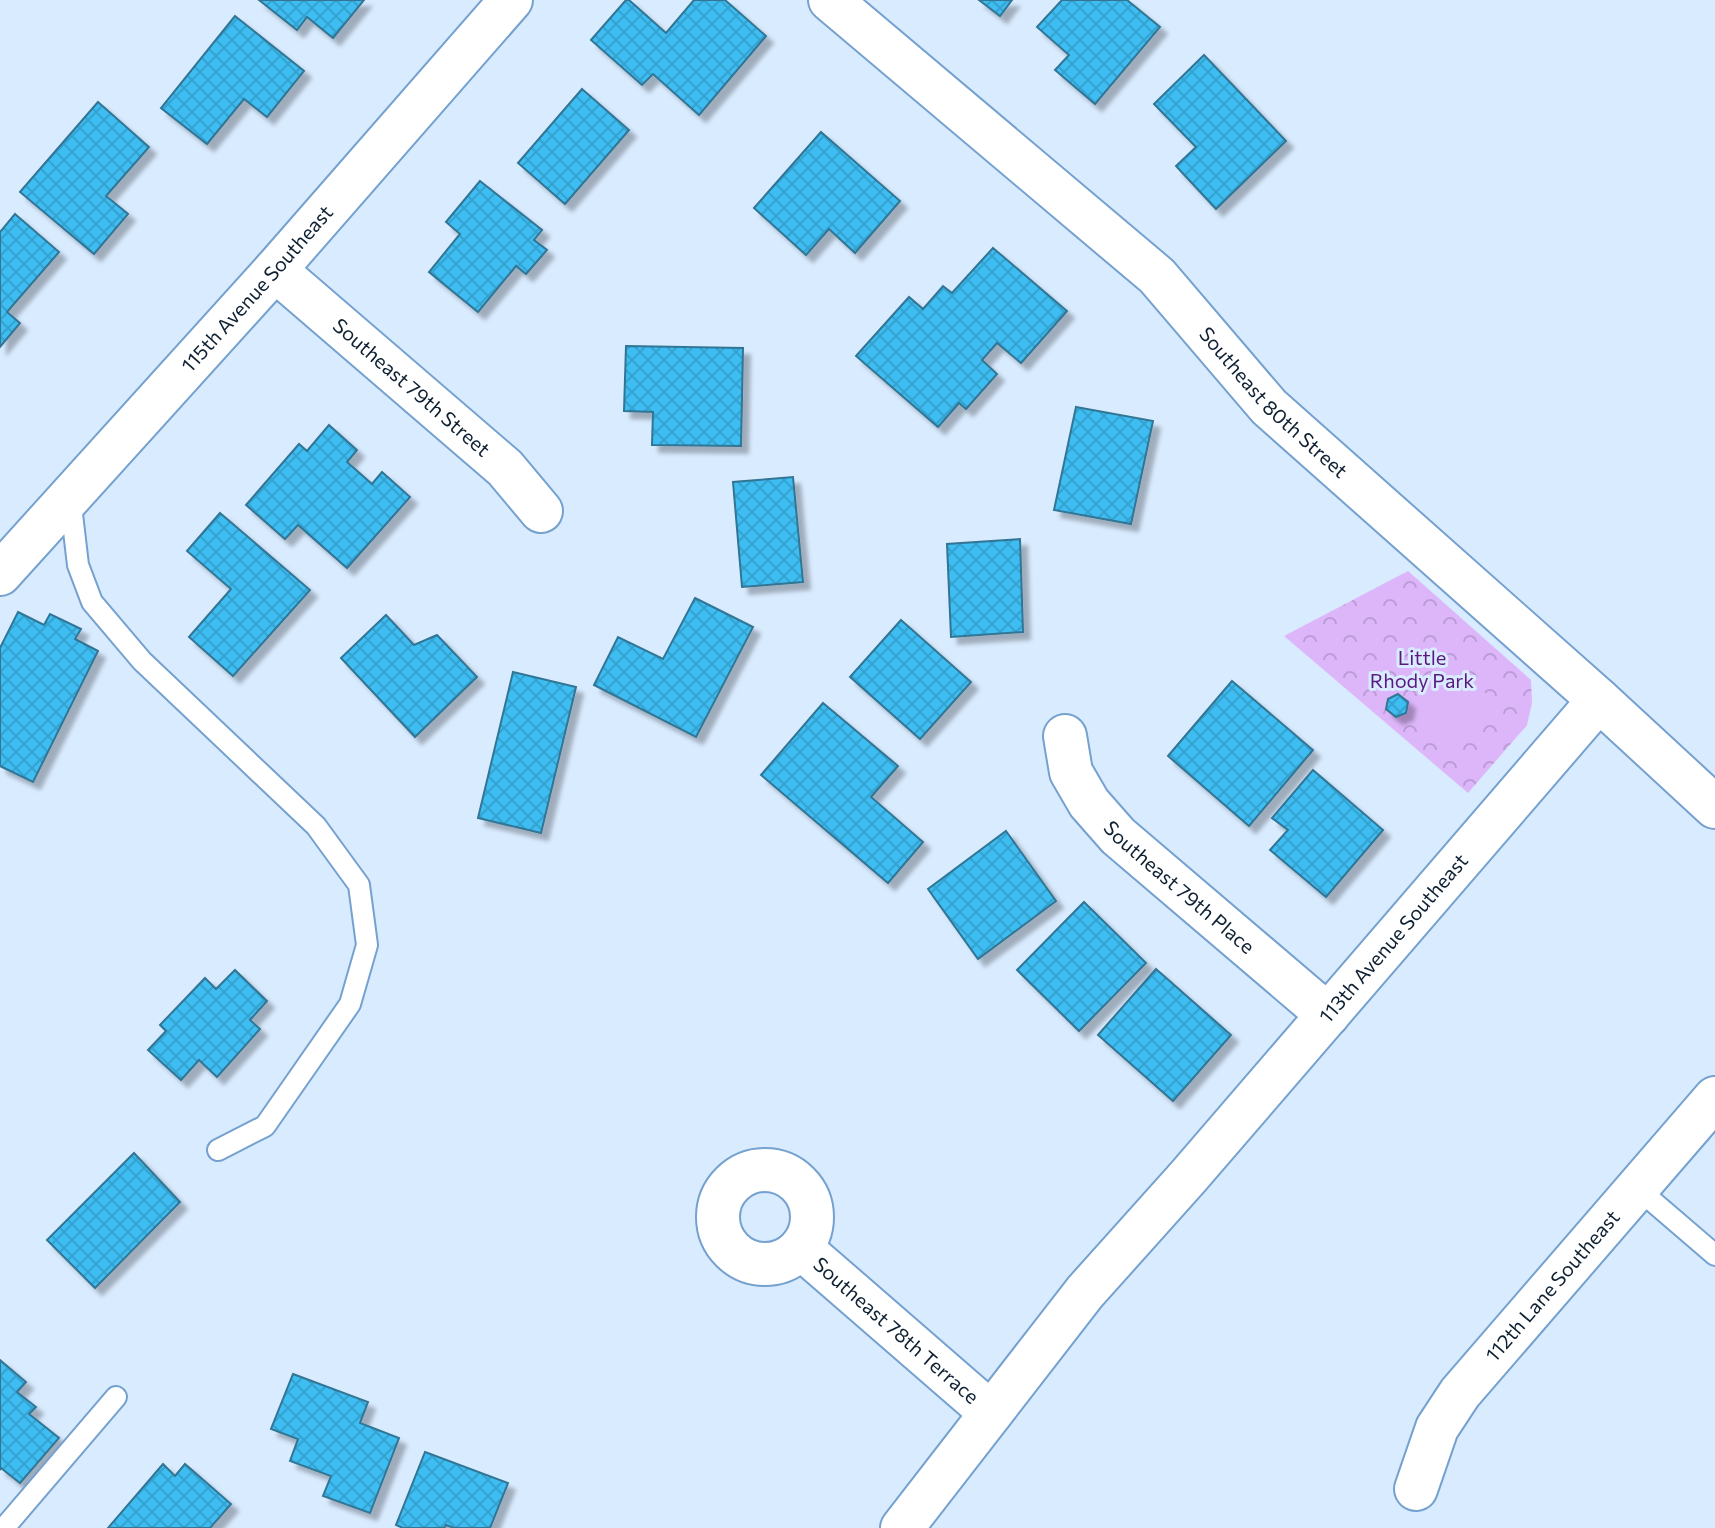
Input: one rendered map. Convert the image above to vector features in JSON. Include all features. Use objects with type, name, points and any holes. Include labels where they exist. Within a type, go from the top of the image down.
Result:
[{"type":"street","name":"115th Avenue Southeast","points":[[0,574],[275,270],[511,0]]},
{"type":"street","name":"Southeast 80th Street","points":[[830,0],[1157,276],[1269,407],[1715,807]]},
{"type":"street","name":"Southeast 79th Street","points":[[275,270],[505,468],[541,511]]},
{"type":"street","name":"113th Avenue Southeast","points":[[902,1528],[1085,1292],[1599,700]]},
{"type":"street","name":"Southeast 79th Place","points":[[1065,736],[1071,772],[1089,803],[1118,836],[1328,1015]]},
{"type":"street","name":"112th Lane Southeast","points":[[1416,1489],[1437,1428],[1460,1393],[1715,1098]]},
{"type":"street","name":"Southeast 78th Terrace","points":[[801,1248],[991,1413]]},
{"type":"lane","points":[[70,497],[78,565],[92,602],[142,661],[316,826],[359,885],[367,945],[350,1004],[265,1126],[218,1150]]},
{"type":"lane","points":[[1637,1188],[1715,1255]]},
{"type":"lane","points":[[4,1528],[116,1397]]},
{"type":"green space","name":"Little Rhody Park","points":[[1408,571],[1531,680],[1532,703],[1527,725],[1468,793],[1284,636]]},
{"type":"green space","points":[[1455,668],[1494,700],[1457,746],[1417,713]]},
{"type":"building","points":[[259,0],[364,0],[333,38],[307,17],[297,30]]},
{"type":"building","points":[[626,0],[666,33],[694,0],[725,0],[766,36],[699,115],[653,74],[642,85],[591,40]]},
{"type":"building","points":[[979,0],[1012,0],[1000,16]]},
{"type":"building","points":[[1062,0],[1127,0],[1160,27],[1095,104],[1055,70],[1069,55],[1037,27]]},
{"type":"building","points":[[235,16],[304,71],[267,117],[244,99],[207,144],[161,108]]},
{"type":"building","points":[[1204,55],[1286,141],[1216,209],[1176,166],[1196,147],[1154,104]]},
{"type":"building","points":[[582,89],[629,130],[565,204],[518,163]]},
{"type":"building","points":[[98,102],[149,147],[106,196],[128,214],[94,254],[20,192]]},
{"type":"building","points":[[821,132],[900,201],[855,253],[829,229],[806,255],[754,208]]},
{"type":"building","points":[[480,181],[542,230],[534,240],[547,250],[526,274],[516,266],[478,312],[429,272],[460,234],[446,222]]},
{"type":"building","points":[[15,214],[59,252],[7,312],[20,323],[0,347],[0,232]]},
{"type":"building","points":[[993,248],[1067,311],[1021,363],[997,343],[982,360],[997,374],[966,409],[959,403],[938,427],[856,356],[909,297],[923,309],[943,286],[952,293]]},
{"type":"building","points":[[626,346],[743,348],[741,446],[652,445],[653,412],[624,411]]},
{"type":"building","points":[[1076,407],[1153,421],[1131,524],[1054,510]]},
{"type":"building","points":[[329,425],[357,450],[347,462],[372,484],[382,472],[410,497],[347,568],[298,525],[285,539],[246,505],[299,444],[307,451]]},
{"type":"building","points":[[793,477],[803,582],[742,587],[733,482]]},
{"type":"building","points":[[220,513],[310,590],[233,676],[189,637],[231,589],[187,551]]},
{"type":"building","points":[[1020,539],[1023,632],[951,637],[947,544]]},
{"type":"building","points":[[695,598],[753,627],[696,737],[594,685],[618,637],[663,659]]},
{"type":"building","points":[[18,612],[44,625],[50,614],[81,629],[75,639],[98,651],[33,782],[0,766],[0,648]]},
{"type":"building","points":[[386,615],[414,645],[437,635],[477,677],[415,737],[341,658]]},
{"type":"building","points":[[901,620],[971,682],[920,739],[850,677]]},
{"type":"building","points":[[513,672],[576,687],[541,833],[478,818]]},
{"type":"building","points":[[1232,681],[1313,750],[1249,826],[1168,756]]},
{"type":"building","points":[[1398,694],[1408,702],[1406,713],[1396,717],[1386,709],[1388,699]]},
{"type":"building","points":[[823,703],[898,766],[871,797],[923,842],[888,883],[761,775]]},
{"type":"building","points":[[1313,770],[1383,830],[1326,897],[1270,850],[1288,830],[1272,818]]},
{"type":"building","points":[[1006,831],[1056,901],[978,959],[928,889]]},
{"type":"building","points":[[1084,902],[1146,963],[1079,1031],[1017,970]]},
{"type":"building","points":[[1156,969],[1231,1035],[1173,1101],[1098,1035]]},
{"type":"building","points":[[235,970],[267,1001],[250,1020],[260,1029],[217,1077],[199,1060],[181,1080],[148,1050],[166,1031],[160,1025],[205,978],[216,989]]},
{"type":"building","points":[[134,1153],[180,1202],[95,1288],[47,1240]]},
{"type":"building","points":[[0,1360],[26,1382],[17,1392],[36,1407],[29,1414],[59,1438],[20,1483],[0,1470]]},
{"type":"building","points":[[293,1374],[368,1402],[360,1423],[399,1438],[370,1513],[323,1496],[331,1476],[290,1461],[298,1439],[271,1429]]},
{"type":"building","points":[[425,1452],[508,1483],[490,1528],[454,1528],[446,1525],[444,1528],[403,1528],[396,1525]]},
{"type":"building","points":[[163,1464],[175,1476],[185,1464],[231,1504],[210,1528],[108,1528]]}]
